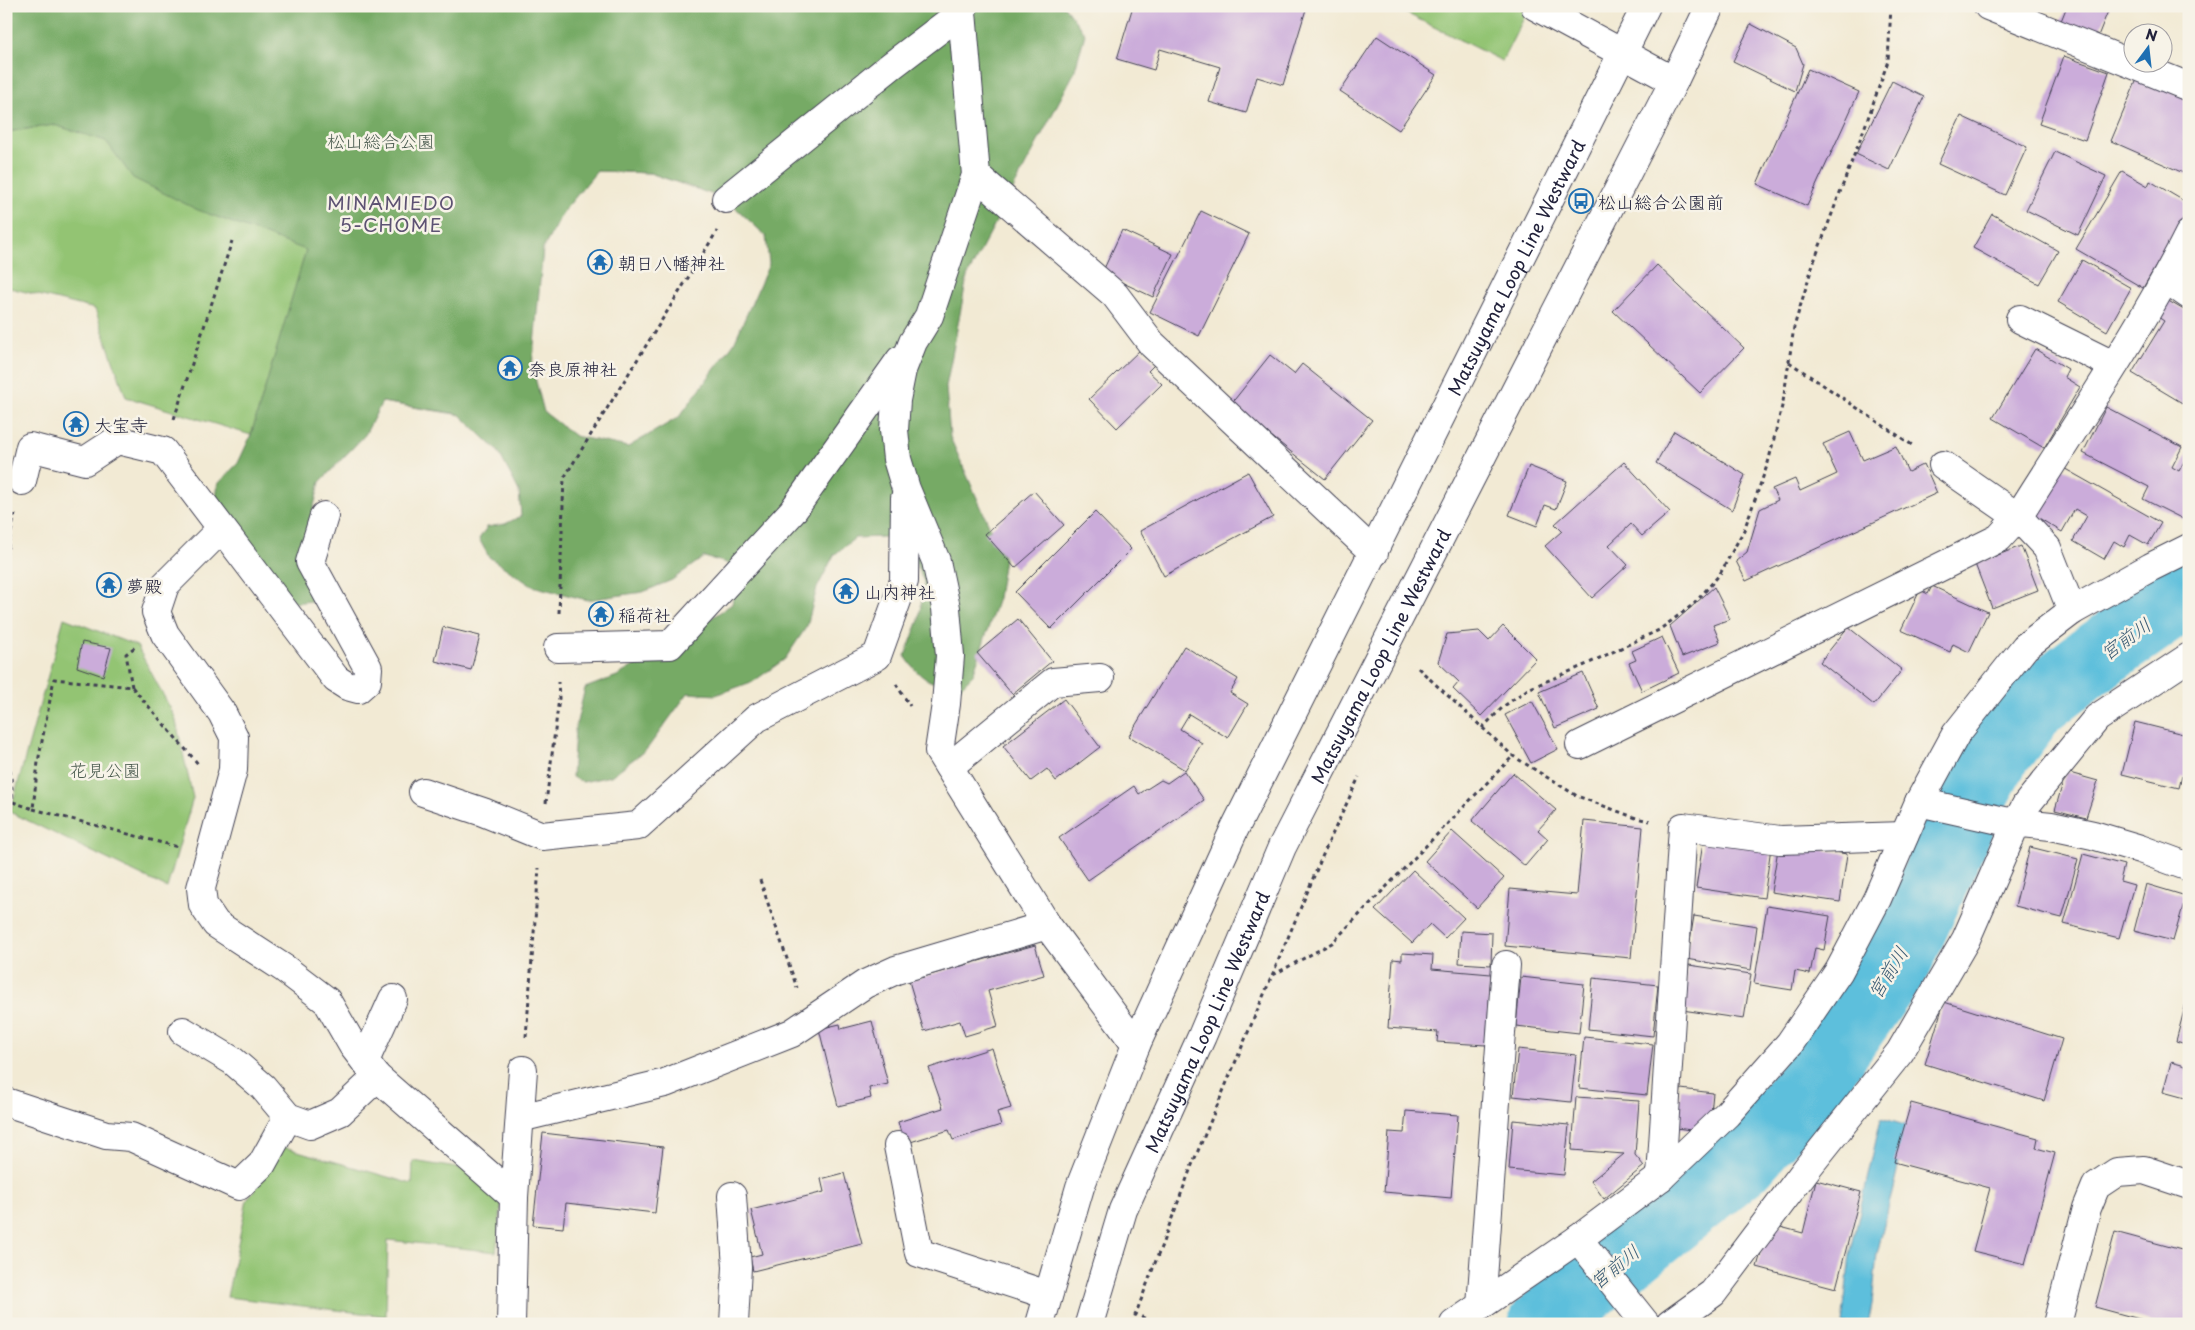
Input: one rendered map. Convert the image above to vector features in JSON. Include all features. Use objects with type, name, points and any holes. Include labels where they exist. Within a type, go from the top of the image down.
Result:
[{"type":"street","points":[[1536,6],[1674,81]]},
{"type":"street","name":"Matsuyama Loop Line Westward","points":[[1040,1324],[1080,1186],[1136,1045],[1234,830],[1646,6]]},
{"type":"street","name":"Matsuyama Loop Line Westward","points":[[1089,1324],[1125,1204],[1202,1036],[1282,847],[1674,81],[1710,6]]},
{"type":"street","points":[[1988,6],[2189,87]]},
{"type":"street","points":[[558,648],[670,645],[792,512],[913,342],[929,316],[976,176],[963,9]]},
{"type":"street","points":[[726,199],[963,9]]},
{"type":"street","points":[[976,176],[1115,295],[1152,344],[1374,553]]},
{"type":"street","points":[[1580,745],[1999,538],[2018,517],[2113,365],[2166,279],[2189,234]]},
{"type":"street","points":[[2166,279],[2189,295]]},
{"type":"street","points":[[2020,319],[2113,365]]},
{"type":"street","points":[[913,342],[902,370],[894,430],[898,460],[906,489],[936,561],[946,608],[950,656],[944,759],[1047,925],[1136,1045]]},
{"type":"street","points":[[22,481],[30,447],[85,461],[117,440],[163,451],[336,679],[347,686],[358,689],[367,681],[368,668],[310,562],[324,516]]},
{"type":"street","points":[[1943,466],[2018,517],[2047,548],[2072,611]]},
{"type":"street","points":[[423,792],[483,812],[542,836],[638,826],[757,718],[877,656],[904,581],[906,489]]},
{"type":"street","points":[[221,529],[166,585],[156,612],[165,634],[222,713],[234,737],[233,770],[201,888],[204,905],[216,924],[285,969],[327,1001],[353,1046],[371,1069],[514,1197]]},
{"type":"street","points":[[1454,1324],[1582,1244],[1661,1177],[1728,1114],[1790,1043],[1839,971],[1877,898],[1904,836],[1924,803],[1956,734],[2025,647],[2072,611],[2189,548]]},
{"type":"street","points":[[1670,1324],[1713,1294],[1808,1167],[1900,1052],[1966,939],[2010,821],[2026,805],[2097,718],[2189,658]]},
{"type":"street","points":[[944,759],[1053,682],[1100,678]]},
{"type":"street","points":[[1924,803],[2010,821],[2051,826],[2094,835],[2189,867]]},
{"type":"street","points":[[1661,1177],[1683,827],[1780,840],[1904,836]]},
{"type":"street","points":[[520,1118],[665,1083],[792,1033],[865,984],[896,970],[1047,925]]},
{"type":"street","points":[[1481,1306],[1506,965]]},
{"type":"street","points":[[184,1031],[233,1061],[263,1087],[288,1118],[310,1125],[340,1112],[371,1069],[393,999]]},
{"type":"street","points":[[511,1324],[514,1197],[523,1070]]},
{"type":"street","points":[[6,1102],[106,1134],[131,1136],[239,1186],[262,1164],[288,1118]]},
{"type":"street","points":[[898,1146],[919,1253],[1048,1295]]},
{"type":"street","points":[[2057,1324],[2087,1208],[2096,1186],[2117,1172],[2144,1170],[2189,1185]]},
{"type":"street","points":[[732,1196],[737,1267],[734,1324]]},
{"type":"street","points":[[1582,1244],[1638,1315]]},
{"type":"path","points":[[1482,728],[1504,706],[1528,689],[1585,665],[1658,630],[1694,604],[1720,574],[1744,530],[1768,463],[1783,402],[1794,327],[1813,264],[1868,121],[1888,61],[1891,6]]},
{"type":"path","points":[[523,1070],[542,836],[558,698],[564,478],[717,230]]},
{"type":"path","points":[[163,451],[232,241]]},
{"type":"path","points":[[1789,362],[1943,466]]},
{"type":"path","points":[[6,556],[22,481]]},
{"type":"path","points":[[877,656],[944,759]]},
{"type":"path","points":[[1418,668],[1512,756],[1576,796],[1636,818],[1683,827]]},
{"type":"path","points":[[34,809],[38,762],[54,679],[132,687],[204,770]]},
{"type":"path","points":[[1272,975],[1332,943],[1512,756]]},
{"type":"path","points":[[6,764],[10,766],[13,802],[170,845]]},
{"type":"path","points":[[1132,1324],[1134,1313],[1192,1165],[1321,859],[1362,770]]},
{"type":"path","points":[[760,880],[808,1022]]},
{"type":"path","points":[[1134,1313],[1156,1324]]},
{"type":"green space","name":"松山総合公園","points":[[6,6],[910,6],[726,199],[650,173],[597,171],[511,176],[491,420],[382,402],[275,355],[251,435],[126,397],[95,309],[10,288],[6,290],[6,132],[53,125]]},
{"type":"green space","points":[[6,6],[1064,6],[1085,34],[1074,73],[967,277],[946,387],[950,437],[1004,559],[998,598],[973,675],[960,688],[934,683],[917,671],[905,656],[919,620],[924,582],[911,553],[886,537],[855,538],[834,555],[817,588],[807,626],[785,659],[754,681],[716,695],[688,693],[647,749],[611,776],[583,782],[572,777],[575,730],[585,688],[617,676],[691,632],[732,604],[736,579],[727,563],[704,557],[672,580],[643,592],[587,600],[532,586],[489,557],[479,539],[487,527],[505,524],[521,516],[519,491],[498,451],[459,414],[382,402],[365,435],[320,482],[300,562],[311,588],[312,601],[294,603],[216,498],[218,484],[238,463],[251,435],[306,250],[198,210],[133,178],[106,141],[54,125],[6,132]],"holes":[[[597,171],[650,173],[726,199],[766,236],[769,264],[734,343],[679,417],[628,447],[575,436],[544,412],[532,366],[543,249],[563,212]]]},
{"type":"green space","points":[[1399,6],[1530,6],[1502,61],[1398,9]]},
{"type":"green space","name":"花見公園","points":[[64,618],[137,646],[175,717],[193,798],[167,888],[10,812]]},
{"type":"green space","points":[[284,1147],[412,1184],[413,1161],[463,1169],[502,1201],[496,1252],[388,1240],[386,1316],[227,1297],[247,1200]]},
{"type":"water","points":[[1881,1118],[1908,1126],[1877,1254],[1868,1324],[1842,1324],[1850,1255]]},
{"type":"building","points":[[1133,6],[1307,6],[1283,85],[1257,77],[1246,113],[1209,102],[1220,67],[1160,49],[1154,70],[1117,59]]},
{"type":"building","points":[[2067,6],[2110,6],[2096,41],[2059,26]]},
{"type":"building","points":[[1751,24],[1796,48],[1803,64],[1795,91],[1733,61]]},
{"type":"building","points":[[1377,36],[1436,75],[1399,130],[1340,91]]},
{"type":"building","points":[[2064,56],[2109,72],[2085,140],[2039,124]]},
{"type":"building","points":[[1808,69],[1859,92],[1807,206],[1757,184]]},
{"type":"building","points":[[2138,77],[2189,99],[2188,175],[2111,141]]},
{"type":"building","points":[[1892,81],[1924,97],[1889,170],[1856,154]]},
{"type":"building","points":[[1961,116],[2027,147],[2005,195],[1938,164]]},
{"type":"building","points":[[2055,152],[2106,176],[2078,235],[2026,210]]},
{"type":"building","points":[[2122,171],[2148,186],[2150,181],[2189,204],[2189,209],[2143,288],[2076,249]]},
{"type":"building","points":[[1201,211],[1249,234],[1199,336],[1150,312]]},
{"type":"building","points":[[1992,214],[2058,251],[2039,284],[1973,248]]},
{"type":"building","points":[[1122,230],[1173,254],[1153,297],[1102,273]]},
{"type":"building","points":[[2082,260],[2131,288],[2107,331],[2058,302]]},
{"type":"building","points":[[1657,265],[1744,348],[1700,393],[1613,311]]},
{"type":"building","points":[[2165,299],[2189,313],[2186,322],[2189,324],[2189,407],[2132,373],[2164,321],[2155,315]]},
{"type":"building","points":[[1141,349],[1155,364],[1148,371],[1162,384],[1117,428],[1089,399]]},
{"type":"building","points":[[2035,349],[2068,369],[2064,377],[2080,387],[2044,448],[1993,418]]},
{"type":"building","points":[[1270,355],[1294,374],[1302,364],[1372,420],[1325,479],[1231,404]]},
{"type":"building","points":[[2106,407],[2182,447],[2172,467],[2179,471],[2189,452],[2189,513],[2185,520],[2143,499],[2149,487],[2083,453]]},
{"type":"building","points":[[1674,431],[1745,475],[1732,510],[1656,463]]},
{"type":"building","points":[[1850,432],[1863,460],[1896,446],[1908,472],[1924,464],[1937,493],[1746,581],[1736,561],[1747,552],[1760,509],[1778,500],[1772,489],[1795,479],[1800,491],[1837,474],[1823,444]]},
{"type":"building","points":[[1624,462],[1670,512],[1642,536],[1631,524],[1609,545],[1628,565],[1592,598],[1545,546],[1562,531],[1555,524]]},
{"type":"building","points":[[1529,466],[1567,481],[1556,509],[1545,505],[1537,526],[1509,515]]},
{"type":"building","points":[[2060,466],[2161,523],[2148,545],[2130,535],[2124,547],[2114,541],[2104,559],[2073,541],[2087,516],[2075,509],[2062,532],[2032,514]]},
{"type":"building","points":[[1248,472],[1273,517],[1164,576],[1140,531]]},
{"type":"building","points":[[1034,491],[1064,525],[1015,568],[985,534]]},
{"type":"building","points":[[1095,512],[1131,549],[1051,629],[1015,592]]},
{"type":"building","points":[[2021,546],[2038,590],[1992,608],[1975,564]]},
{"type":"building","points":[[1932,586],[1988,612],[1969,652],[1953,644],[1950,652],[1901,630],[1920,590],[1928,594]]},
{"type":"building","points":[[1714,587],[1730,619],[1713,625],[1720,642],[1682,657],[1670,626]]},
{"type":"building","points":[[1018,619],[1052,661],[1012,694],[977,653]]},
{"type":"building","points":[[1503,626],[1536,659],[1481,716],[1453,689],[1459,682],[1438,662],[1447,634],[1479,631],[1489,641]]},
{"type":"building","points":[[443,627],[480,636],[471,670],[435,661]]},
{"type":"building","points":[[1848,627],[1902,670],[1874,705],[1820,662]]},
{"type":"building","points":[[1662,637],[1679,673],[1642,691],[1629,663],[1636,660],[1632,651]]},
{"type":"building","points":[[82,642],[111,648],[103,676],[77,667]]},
{"type":"building","points":[[1184,646],[1238,679],[1230,693],[1248,704],[1228,738],[1189,714],[1180,729],[1202,743],[1185,770],[1129,736]]},
{"type":"building","points":[[1583,673],[1599,709],[1555,728],[1539,692]]},
{"type":"building","points":[[1064,699],[1100,747],[1056,781],[1047,769],[1031,781],[1003,746]]},
{"type":"building","points":[[1532,701],[1558,749],[1531,763],[1505,715]]},
{"type":"building","points":[[2187,717],[2189,717],[2189,778],[2182,776],[2179,788],[2122,774],[2135,722],[2183,734]]},
{"type":"building","points":[[1184,771],[1204,800],[1088,880],[1059,838],[1134,786],[1139,794],[1161,780],[1167,783]]},
{"type":"building","points":[[2066,772],[2098,781],[2086,818],[2055,810]]},
{"type":"building","points":[[1513,773],[1556,810],[1538,830],[1548,839],[1525,866],[1472,821]]},
{"type":"building","points":[[1584,821],[1643,827],[1631,958],[1505,946],[1510,889],[1577,895]]},
{"type":"building","points":[[1452,831],[1504,878],[1477,908],[1425,861]]},
{"type":"building","points":[[1704,836],[1771,847],[1764,898],[1696,888]]},
{"type":"building","points":[[1779,843],[1847,854],[1840,902],[1771,892]]},
{"type":"building","points":[[2030,847],[2078,859],[2062,918],[2015,906]]},
{"type":"building","points":[[2083,854],[2124,865],[2120,881],[2134,885],[2119,938],[2064,924]]},
{"type":"building","points":[[1413,870],[1464,918],[1445,938],[1430,924],[1412,943],[1375,910]]},
{"type":"building","points":[[2146,884],[2186,896],[2173,941],[2134,931]]},
{"type":"building","points":[[1767,906],[1830,916],[1824,950],[1815,948],[1810,974],[1795,971],[1792,990],[1754,984]]},
{"type":"building","points":[[1694,916],[1757,926],[1751,970],[1687,959]]},
{"type":"building","points":[[1461,931],[1492,933],[1491,965],[1459,963]]},
{"type":"building","points":[[1035,945],[1044,975],[988,991],[998,1026],[965,1036],[960,1021],[924,1031],[909,981]]},
{"type":"building","points":[[1402,953],[1433,955],[1432,969],[1491,974],[1486,1045],[1437,1042],[1438,1032],[1388,1028],[1393,959],[1402,960]]},
{"type":"building","points":[[1689,965],[1751,974],[1744,1019],[1682,1010]]},
{"type":"building","points":[[1521,977],[1584,984],[1579,1033],[1516,1026]]},
{"type":"building","points":[[1593,978],[1658,985],[1653,1036],[1588,1029]]},
{"type":"building","points":[[2189,995],[2189,1045],[2176,1041]]},
{"type":"building","points":[[1944,1002],[2062,1039],[2044,1101],[1925,1064]]},
{"type":"building","points":[[872,1021],[888,1084],[869,1088],[871,1098],[838,1106],[819,1029],[840,1024],[841,1029]]},
{"type":"building","points":[[1584,1037],[1653,1044],[1647,1095],[1579,1088]]},
{"type":"building","points":[[992,1048],[1011,1108],[997,1112],[1001,1125],[953,1140],[949,1130],[904,1144],[898,1122],[943,1108],[929,1068]]},
{"type":"building","points":[[1518,1049],[1576,1055],[1571,1102],[1513,1096]]},
{"type":"building","points":[[2171,1062],[2189,1067],[2189,1099],[2163,1092]]},
{"type":"building","points":[[1681,1089],[1713,1093],[1710,1123],[1699,1131],[1676,1128]]},
{"type":"building","points":[[1576,1097],[1639,1101],[1635,1155],[1644,1166],[1604,1199],[1591,1181],[1624,1154],[1572,1150]]},
{"type":"building","points":[[1911,1103],[2038,1138],[2036,1148],[2055,1153],[2025,1264],[1973,1251],[1990,1188],[1894,1162]]},
{"type":"building","points":[[1406,1111],[1458,1115],[1451,1198],[1384,1192],[1389,1132],[1404,1133]]},
{"type":"building","points":[[1513,1120],[1569,1125],[1564,1175],[1509,1170]]},
{"type":"building","points":[[543,1133],[663,1147],[655,1213],[566,1203],[563,1228],[533,1225]]},
{"type":"building","points":[[844,1173],[862,1244],[753,1271],[750,1257],[762,1254],[751,1210],[824,1192],[821,1179]]},
{"type":"building","points":[[1816,1180],[1861,1192],[1836,1288],[1757,1267],[1769,1224],[1803,1233]]},
{"type":"building","points":[[2115,1232],[2189,1252],[2189,1324],[2158,1324],[2095,1307]]},
{"type":"waterway","name":"宮前川","points":[[1543,1324],[1741,1163],[1810,1085],[1899,959],[1972,797],[1995,756],[2035,704],[2089,662],[2173,603],[2189,596]]},
{"type":"place","name":"松山総合公園前","points":[[1581,201]]},
{"type":"place","name":"朝日八幡神社","points":[[600,262]]},
{"type":"place","name":"奈良原神社","points":[[510,368]]},
{"type":"place","name":"大宝寺","points":[[76,424]]},
{"type":"place","name":"夢殿","points":[[109,585]]},
{"type":"place","name":"山内神社","points":[[846,591]]},
{"type":"place","name":"稲荷社","points":[[601,614]]},
{"type":"district","name":"MINAMIEDO 5-CHOME","points":[[391,213]]}]
